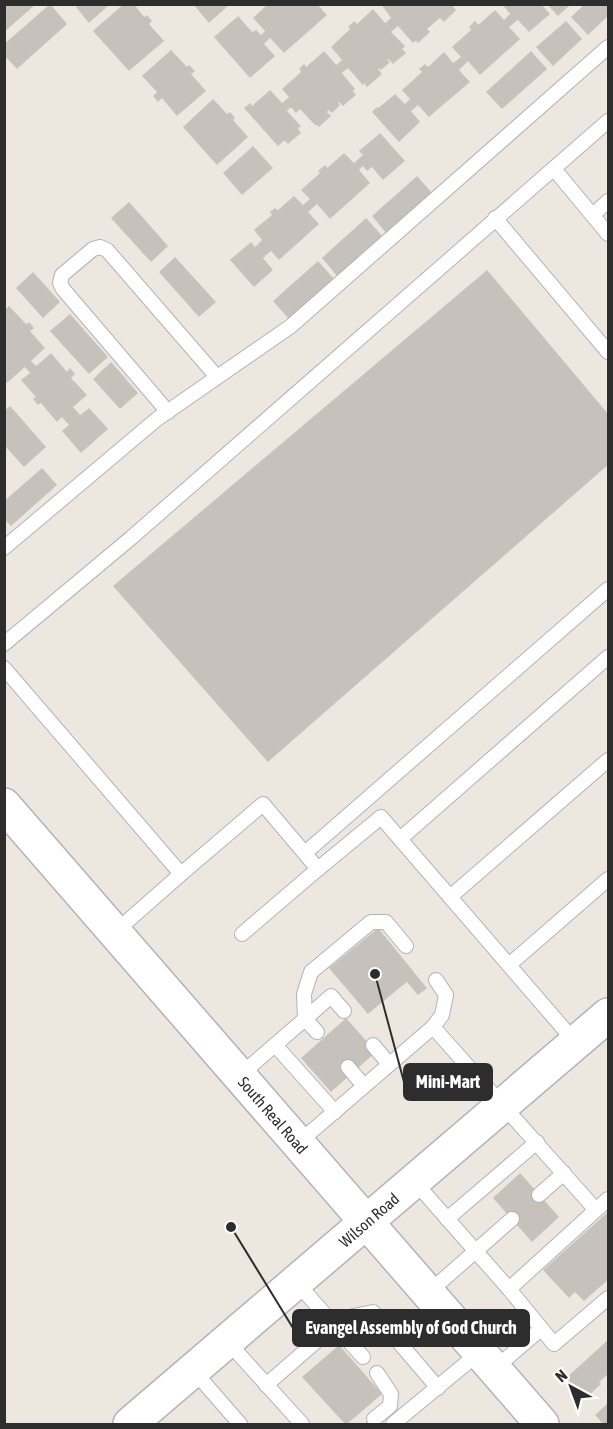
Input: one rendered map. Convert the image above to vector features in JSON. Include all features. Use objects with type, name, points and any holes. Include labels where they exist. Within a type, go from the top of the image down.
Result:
[{"type":"street","name":"South Real Road","points":[[4,806],[542,1425]]},
{"type":"street","name":"Wilson Road","points":[[130,1425],[609,1015]]},
{"type":"lane","points":[[4,548],[168,412],[291,326],[609,46]]},
{"type":"lane","points":[[4,644],[131,538],[495,218],[609,121]]},
{"type":"lane","points":[[554,169],[609,234]]},
{"type":"lane","points":[[592,215],[609,201]]},
{"type":"lane","points":[[495,218],[609,352]]},
{"type":"lane","points":[[168,412],[60,283],[62,275],[93,249],[100,247],[106,250],[217,377]]},
{"type":"lane","points":[[305,853],[609,589]]},
{"type":"lane","points":[[400,838],[609,657]]},
{"type":"lane","points":[[4,668],[181,874]]},
{"type":"lane","points":[[450,897],[609,760]]},
{"type":"lane","points":[[114,933],[263,804],[318,869]]},
{"type":"lane","points":[[242,934],[381,817],[576,1043]]},
{"type":"lane","points":[[509,965],[609,879]]},
{"type":"lane","points":[[317,1032],[304,1019],[304,994],[311,972],[371,922],[386,922],[406,946]]},
{"type":"lane","points":[[298,1143],[433,1027],[442,1015],[446,995],[436,980]]},
{"type":"lane","points":[[239,1076],[331,996],[344,1011]]},
{"type":"lane","points":[[433,1027],[596,1210]]},
{"type":"lane","points":[[275,1045],[335,1112]]},
{"type":"lane","points":[[373,1045],[390,1064]]},
{"type":"lane","points":[[348,1067],[364,1086]]},
{"type":"lane","points":[[447,1219],[537,1142]]},
{"type":"lane","points":[[539,1195],[564,1173]]},
{"type":"lane","points":[[414,1181],[554,1344],[609,1298]]},
{"type":"lane","points":[[509,1289],[609,1199]]},
{"type":"lane","points":[[428,1293],[513,1219]]},
{"type":"lane","points":[[296,1282],[363,1357]]},
{"type":"lane","points":[[266,1385],[335,1325],[349,1317],[373,1312],[438,1388]]},
{"type":"lane","points":[[393,1425],[438,1388],[541,1329]]},
{"type":"lane","points":[[227,1341],[302,1425]]},
{"type":"lane","points":[[193,1370],[240,1425]]},
{"type":"lane","points":[[374,1419],[390,1406],[391,1394],[377,1373]]},
{"type":"building","points":[[4,4],[35,4],[4,31]]},
{"type":"building","points":[[78,4],[109,4],[89,22],[77,7]]},
{"type":"building","points":[[125,4],[133,4],[144,18],[147,16],[151,21],[148,24],[163,41],[129,70],[94,31]]},
{"type":"building","points":[[194,4],[229,4],[209,22]]},
{"type":"building","points":[[269,4],[316,4],[326,15],[284,52],[270,37],[263,44],[274,56],[250,77],[215,37],[238,17],[252,33],[256,31],[261,36],[266,31],[254,18]]},
{"type":"building","points":[[382,4],[454,4],[452,7],[455,10],[444,21],[440,17],[426,29],[429,32],[418,42],[416,39],[413,42],[398,25],[390,32],[404,46],[401,49],[405,53],[393,63],[389,58],[386,60],[389,62],[381,69],[379,67],[377,69],[381,74],[367,86],[348,67],[341,73],[354,89],[352,91],[355,95],[343,105],[339,101],[337,103],[339,105],[332,112],[329,109],[326,112],[330,116],[319,126],[300,108],[296,112],[291,106],[286,111],[300,126],[297,128],[300,133],[288,143],[285,139],[278,145],[245,108],[250,104],[252,107],[270,91],[282,104],[290,97],[283,89],[302,72],[300,69],[304,65],[306,68],[324,52],[336,66],[343,60],[332,47],[351,29],[349,27],[354,22],[357,25],[373,10],[385,24],[392,18]]},
{"type":"building","points":[[503,4],[540,4],[549,14],[529,31],[518,19],[508,27],[519,39],[480,74],[468,60],[458,70],[469,82],[429,116],[418,104],[410,111],[419,122],[399,141],[373,112],[395,95],[405,105],[411,99],[403,90],[423,72],[420,69],[425,65],[428,68],[444,53],[453,64],[462,57],[453,47],[472,30],[470,27],[475,22],[478,26],[495,11],[504,21],[511,14]]},
{"type":"building","points":[[548,4],[570,4],[558,15]]},
{"type":"building","points":[[586,4],[608,4],[608,15],[588,34],[572,17]]},
{"type":"building","points":[[50,5],[66,24],[17,68],[4,54],[4,45]]},
{"type":"building","points":[[566,22],[581,39],[553,65],[537,47]]},
{"type":"building","points":[[171,51],[187,68],[189,66],[194,71],[190,74],[205,91],[177,115],[162,97],[158,101],[154,96],[158,92],[143,76]]},
{"type":"building","points":[[531,52],[546,69],[502,108],[487,92]]},
{"type":"building","points":[[213,100],[227,115],[230,113],[234,118],[232,120],[247,137],[217,164],[184,127]]},
{"type":"building","points":[[380,134],[404,161],[383,179],[372,166],[367,170],[363,165],[358,170],[369,183],[330,218],[317,203],[307,212],[318,224],[279,259],[271,250],[262,258],[272,270],[254,286],[231,260],[251,243],[255,248],[263,240],[255,230],[273,215],[271,212],[275,209],[278,211],[294,197],[303,206],[311,199],[302,190],[321,173],[319,171],[325,166],[327,169],[344,154],[354,164],[364,155],[360,151]]},
{"type":"building","points":[[253,147],[272,168],[242,194],[224,173]]},
{"type":"building","points":[[417,177],[431,193],[387,233],[373,216]]},
{"type":"building","points":[[129,203],[167,246],[151,261],[112,218]]},
{"type":"building","points":[[366,219],[382,237],[338,276],[323,258]]},
{"type":"building","points":[[175,258],[215,302],[199,316],[160,272]]},
{"type":"building","points":[[318,262],[333,279],[289,318],[274,301]]},
{"type":"building","points":[[487,271],[608,415],[608,464],[268,761],[114,586]]},
{"type":"building","points":[[33,273],[59,302],[43,317],[17,288]]},
{"type":"building","points":[[9,307],[26,325],[29,323],[33,328],[29,331],[44,348],[30,361],[36,367],[51,354],[67,373],[70,369],[74,374],[70,378],[86,395],[72,407],[80,416],[89,409],[107,429],[81,452],[63,431],[70,425],[62,416],[57,421],[41,402],[38,404],[34,399],[37,397],[22,380],[31,373],[25,366],[7,382],[4,379],[4,311]]},
{"type":"building","points":[[70,315],[107,357],[89,373],[51,331]]},
{"type":"building","points":[[111,363],[137,393],[120,408],[94,379]]},
{"type":"building","points":[[10,407],[45,447],[24,466],[6,446],[4,448],[4,412]]},
{"type":"building","points":[[42,469],[56,485],[11,525],[4,518],[4,502]]},
{"type":"building","points":[[378,929],[426,988],[418,994],[407,981],[368,1013],[330,968]]},
{"type":"building","points":[[346,1019],[375,1052],[331,1091],[302,1058]]},
{"type":"building","points":[[520,1174],[558,1217],[532,1241],[494,1198]]},
{"type":"building","points":[[608,1213],[608,1279],[584,1300],[575,1291],[569,1297],[544,1270]]},
{"type":"building","points":[[608,1341],[608,1373],[584,1399],[566,1379]]},
{"type":"building","points":[[339,1346],[381,1394],[346,1424],[303,1377]]},
{"type":"building","points":[[608,1404],[608,1424],[604,1424],[596,1415]]},
{"type":"place","name":"Mini-Mart","points":[[375,974]]},
{"type":"place","name":"Evangel Assembly of God Church","points":[[231,1227]]}]
